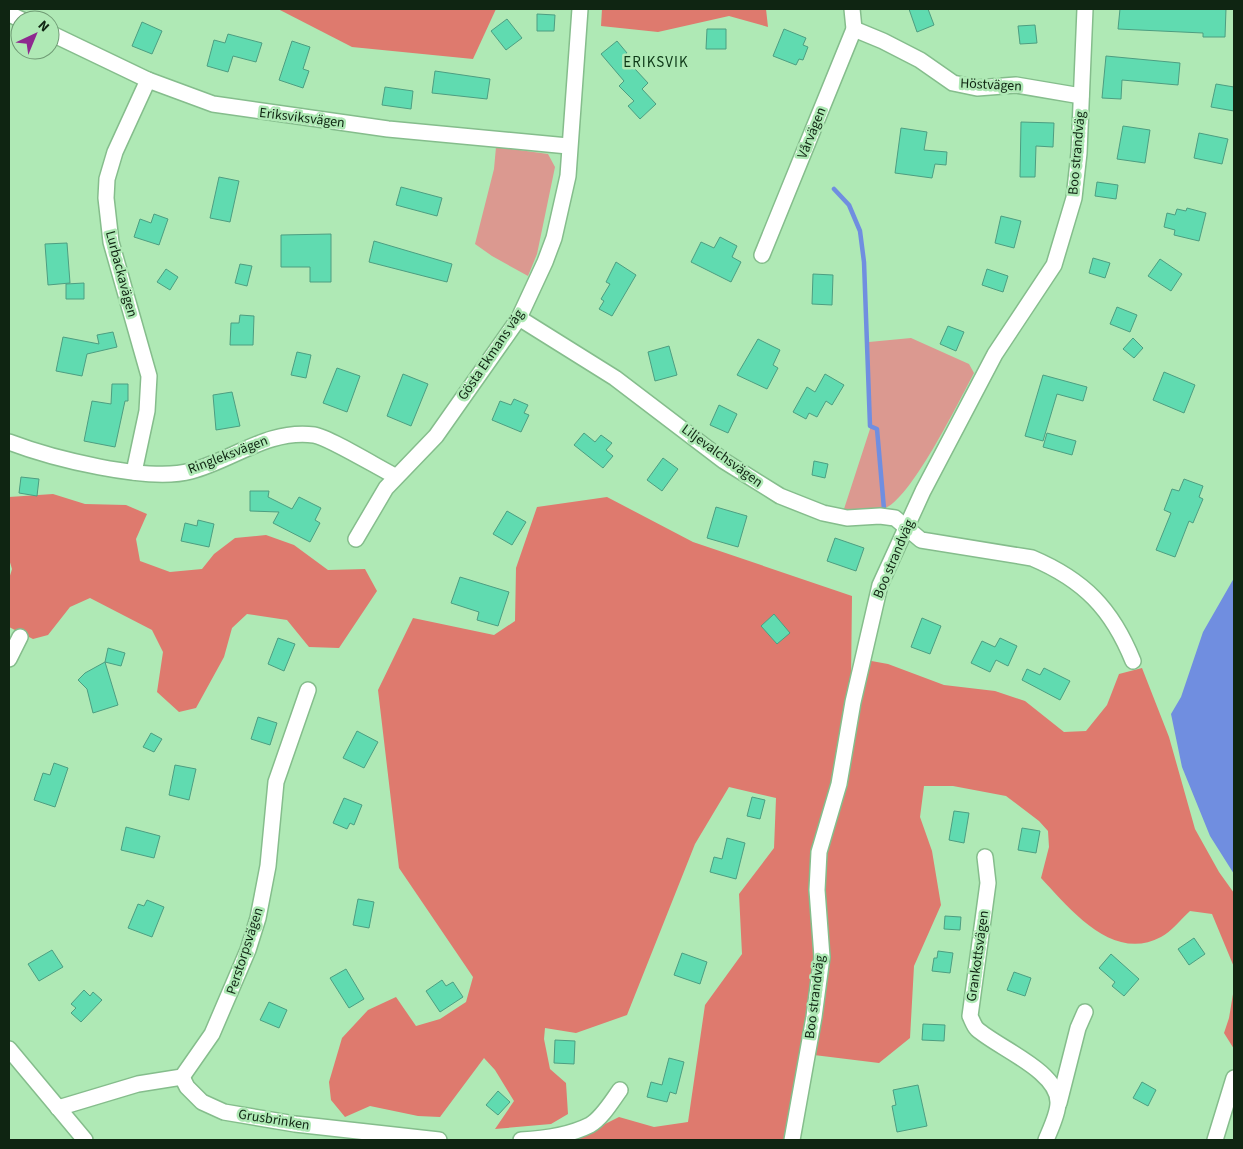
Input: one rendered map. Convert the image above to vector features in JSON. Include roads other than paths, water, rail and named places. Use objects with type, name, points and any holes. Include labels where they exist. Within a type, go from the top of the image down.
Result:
[{"type":"street","name":"Gösta Ekmans väg","points":[[395,476],[418,457],[436,436],[520,318],[554,238],[568,176],[568,146],[580,9]]},
{"type":"street","name":"Vårvägen","points":[[762,255],[854,29],[852,9]]},
{"type":"street","name":"Boo strandväg","points":[[792,1140],[814,1017],[822,957],[817,890],[819,852],[839,784],[853,702],[880,585],[923,491],[995,354],[1054,265],[1074,198],[1082,96],[1085,9]]},
{"type":"street","name":"Höstvägen","points":[[854,29],[920,60],[953,83],[978,88],[1016,86],[1082,96]]},
{"type":"street","name":"Eriksviksvägen","points":[[60,39],[148,80],[213,104],[237,109],[461,137],[568,146]]},
{"type":"street","name":"Lurbackavägen","points":[[134,472],[147,412],[149,376],[110,242],[106,189],[109,167],[148,80]]},
{"type":"street","name":"Liljevalchsvägen","points":[[520,318],[615,378],[760,486],[823,513],[847,518],[880,516],[895,518],[921,540],[1032,558],[1043,563],[1097,600],[1121,632],[1133,661]]},
{"type":"street","name":"Ringleksvägen","points":[[9,442],[24,448],[134,472],[166,474],[192,471],[273,438],[316,435],[395,476]]},
{"type":"street","points":[[356,539],[395,476]]},
{"type":"street","points":[[9,659],[20,637]]},
{"type":"street","name":"Perstorpsvägen","points":[[182,1077],[212,1034],[227,1004],[258,918],[268,866],[276,782],[308,690]]},
{"type":"street","name":"Grankottsvägen","points":[[985,857],[988,884],[970,1016],[975,1028],[1046,1078],[1054,1088],[1058,1103]]},
{"type":"street","points":[[1046,1140],[1078,1028],[1085,1012]]},
{"type":"street","points":[[9,1049],[84,1140]]},
{"type":"street","points":[[58,1108],[138,1084],[182,1077]]},
{"type":"street","name":"Grusbrinken","points":[[182,1077],[187,1087],[202,1102],[224,1112],[296,1124],[439,1140]]},
{"type":"street","points":[[1215,1140],[1234,1078]]},
{"type":"street","points":[[521,1140],[568,1133],[591,1124],[605,1110],[620,1090]]},
{"type":"water","points":[[1234,578],[1234,874],[1210,836],[1182,767],[1171,714],[1181,697],[1203,632]]},
{"type":"waterway","points":[[834,189],[849,205],[860,231],[864,262],[870,426],[877,429],[884,509]]},
{"type":"district","name":"ERIKSVIK","points":[[656,62]]}]
